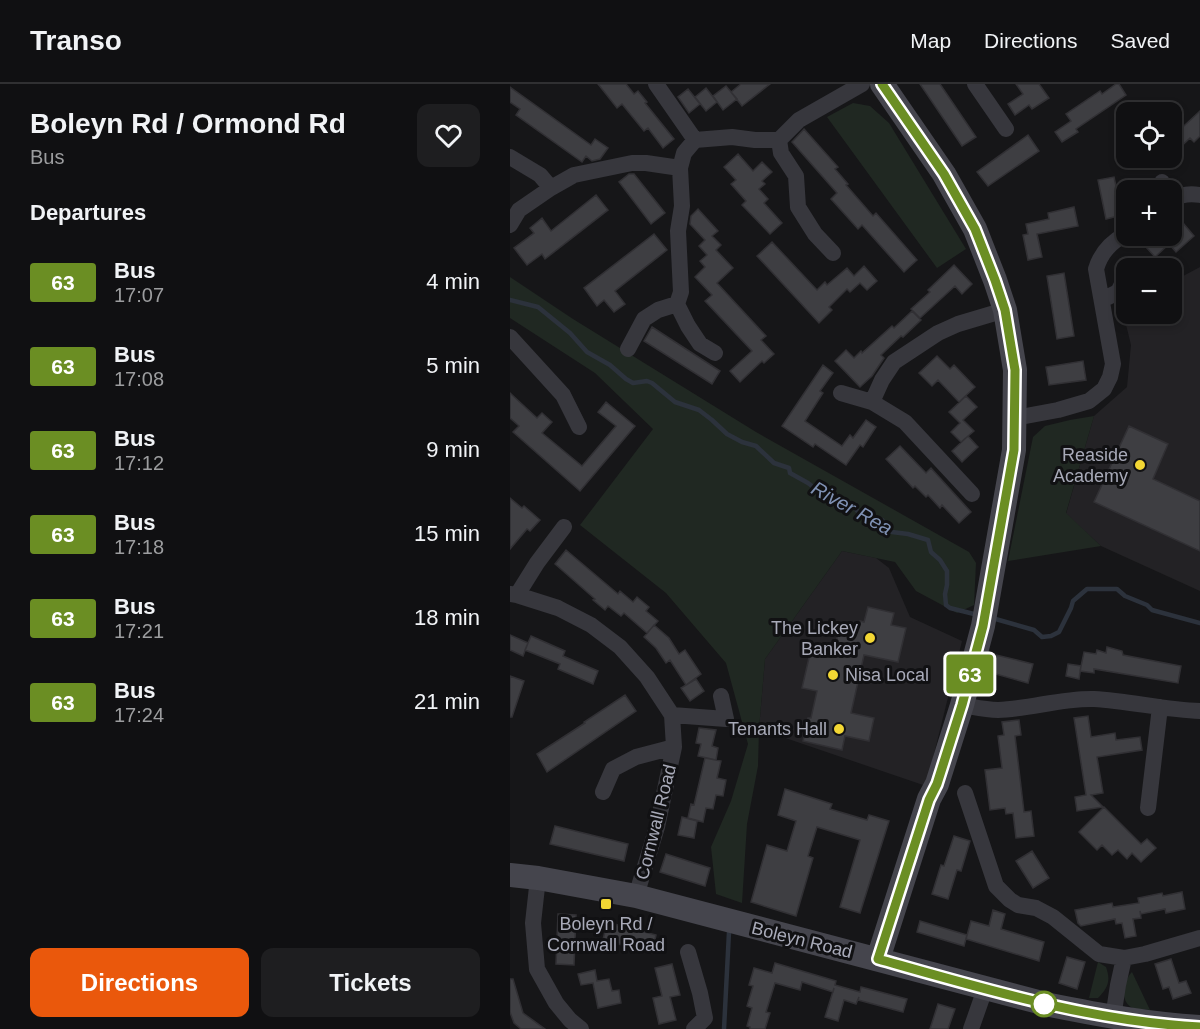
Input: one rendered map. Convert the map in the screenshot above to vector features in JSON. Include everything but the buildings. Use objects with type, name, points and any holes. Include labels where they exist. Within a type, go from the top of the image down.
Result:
[{"type":"street","points":[[656,84],[695,140]]},
{"type":"street","points":[[715,352],[700,344],[677,304],[681,292],[678,231],[682,206],[680,168],[684,153],[695,140],[732,137],[779,140],[799,120],[862,84]]},
{"type":"street","points":[[878,959],[962,705],[983,626],[1014,450],[1015,418],[1015,370],[1005,310],[975,229],[944,174],[882,84]]},
{"type":"street","points":[[975,84],[1006,129]]},
{"type":"street","points":[[779,140],[781,153],[796,176],[798,207],[815,234],[832,253]]},
{"type":"street","points":[[510,158],[540,176],[551,188]]},
{"type":"street","points":[[510,225],[519,210],[574,175],[632,163],[680,168]]},
{"type":"street","points":[[1182,195],[1200,195]]},
{"type":"street","points":[[1015,418],[1058,410],[1089,401],[1104,389],[1113,364],[1096,269],[1098,259],[1116,241]]},
{"type":"street","points":[[1102,300],[1116,293]]},
{"type":"street","points":[[628,349],[644,319],[658,310],[677,304]]},
{"type":"street","points":[[872,402],[882,380],[894,362],[904,355],[938,333],[958,324],[1005,310]]},
{"type":"street","points":[[510,337],[563,395],[579,427]]},
{"type":"street","points":[[841,393],[872,402],[905,422],[972,494]]},
{"type":"street","name":"Cornwall Road","points":[[564,527],[514,594],[558,608],[598,630],[620,647],[647,677],[672,715],[674,747],[657,827],[636,896]]},
{"type":"street","points":[[672,715],[726,719],[721,696]]},
{"type":"street","points":[[962,705],[983,710],[1000,710],[1078,699],[1095,699],[1200,711]]},
{"type":"street","points":[[1148,808],[1160,707]]},
{"type":"street","name":"Cornwall Road","points":[[603,792],[613,770],[636,757],[674,747]]},
{"type":"street","points":[[964,793],[996,886],[1018,905],[1036,908],[1053,917],[1099,954],[1124,958],[1200,938]]},
{"type":"street","name":"Boleyn Road","points":[[510,875],[636,896],[1050,1005],[1113,1018],[1200,1027]]},
{"type":"street","points":[[538,878],[533,923],[537,969],[556,1003],[580,1029]]},
{"type":"street","points":[[688,952],[705,1018],[694,1029]]},
{"type":"street","points":[[1113,1018],[1124,958]]},
{"type":"street","points":[[971,1029],[985,989]]},
{"type":"shaded area","points":[[853,103],[870,106],[889,123],[966,249],[937,268],[827,117]]},
{"type":"shaded area","name":"Reaside Academy","points":[[1200,267],[1200,591],[1101,546],[1066,514],[1094,416],[1127,387],[1131,345],[1126,324],[1182,324],[1182,277]]},
{"type":"shaded area","points":[[510,277],[573,319],[756,432],[969,552],[976,563],[974,605],[957,613],[916,591],[895,562],[842,551],[765,659],[758,766],[747,824],[742,903],[716,894],[711,847],[731,801],[748,744],[726,663],[666,593],[580,525],[653,429],[595,373],[510,318]]},
{"type":"shaded area","points":[[1094,416],[1066,513],[1101,546],[1008,561],[1033,437],[1045,426]]},
{"type":"shaded area","points":[[842,551],[876,558],[889,568],[910,617],[962,641],[926,786],[759,729],[765,659]]},
{"type":"shaded area","points":[[1098,962],[1106,967],[1108,984],[1098,998],[1089,998]]},
{"type":"shaded area","points":[[1132,972],[1150,1010],[1133,1008],[1127,1004],[1124,990]]},
{"type":"waterway","name":"River Rea","points":[[510,300],[538,307],[570,333],[587,352],[610,365],[626,379],[633,383],[647,381],[652,383],[675,402],[699,410],[727,434],[756,446],[774,463],[789,468],[790,473],[817,490],[851,504],[862,516],[882,520],[892,532],[928,540],[931,552],[947,571],[946,605],[978,615]]},
{"type":"waterway","name":"River Rea","points":[[992,618],[1034,630],[1042,637],[1051,636],[1059,632],[1073,601],[1087,589],[1117,589],[1125,596],[1147,605],[1152,610],[1200,623]]},
{"type":"waterway","points":[[724,1029],[729,932]]},
{"type":"bus line","name":"63","points":[[882,84],[944,174],[975,229],[1005,310],[1015,370],[1015,418],[1014,450],[983,626],[962,705],[878,959],[1050,1005],[1113,1018],[1200,1027]]},
{"type":"place","name":"Reaside Academy","points":[[1140,465]]},
{"type":"place","name":"The Lickey Banker","points":[[870,638]]},
{"type":"place","name":"Nisa Local","points":[[833,675]]},
{"type":"place","name":"Tenants Hall","points":[[839,729]]},
{"type":"place","name":"Boleyn Rd / Cornwall Road","points":[[606,904]]}]
